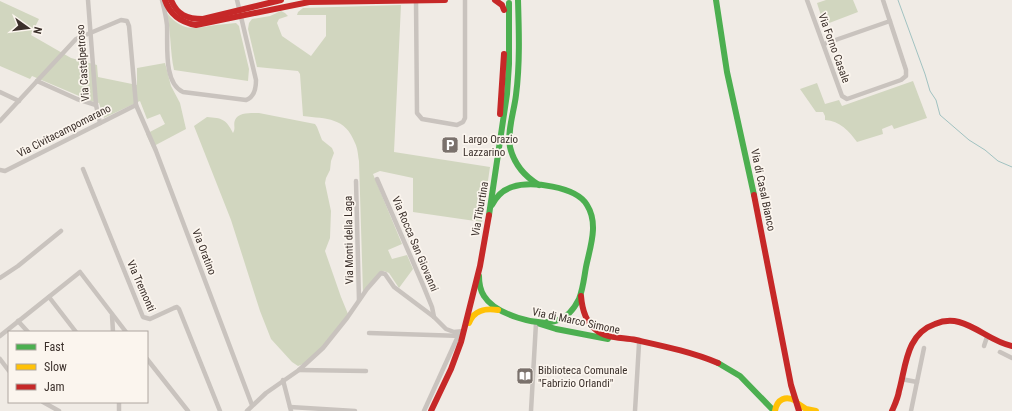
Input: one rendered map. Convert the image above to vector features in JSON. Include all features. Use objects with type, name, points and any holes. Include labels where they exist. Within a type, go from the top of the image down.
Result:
[{"type":"main road","points":[[165,0],[166,6],[176,18],[189,24],[196,25],[281,0]]},
{"type":"main road","points":[[170,0],[180,15],[194,19],[204,19],[291,3],[445,0]]},
{"type":"main road","points":[[495,0],[501,4],[504,10]]},
{"type":"main road","points":[[518,0],[519,58],[516,95],[509,140],[510,147],[518,168],[530,179],[545,187]]},
{"type":"main road","name":"Via di Casal Bianco","points":[[716,0],[728,74],[762,231],[791,385],[799,411]]},
{"type":"main road","points":[[502,134],[500,111],[504,62],[504,10],[507,1]]},
{"type":"main road","name":"Via Tiburtina","points":[[431,411],[451,369],[480,266],[502,134],[508,76],[507,1]]},
{"type":"main road","points":[[490,209],[500,193],[510,187],[521,185],[566,191],[580,197],[586,203],[593,216],[593,230],[581,293],[576,306],[567,316],[555,322],[538,323]]},
{"type":"main road","name":"Via di Marco Simone","points":[[480,266],[479,283],[484,295],[491,304],[502,311]]},
{"type":"main road","name":"Via di Marco Simone","points":[[581,293],[581,302],[584,314],[596,330],[605,335],[640,341],[686,352],[720,365],[742,377],[774,411]]},
{"type":"main road","name":"Via di Marco Simone","points":[[451,369],[462,346],[472,316],[482,310],[492,309],[502,311],[522,319],[556,329],[639,344],[648,344]]},
{"type":"main road","points":[[892,411],[898,395],[909,348],[914,339],[930,326],[943,322],[958,322],[967,325],[996,341],[1012,346]]},
{"type":"main road","points":[[774,411],[780,400],[788,394],[791,385]]},
{"type":"main road","points":[[763,399],[772,403],[790,398],[806,408],[816,411],[805,411]]},
{"type":"street","name":"Via Castelpetroso","points":[[88,0],[96,105],[100,123]]},
{"type":"street","points":[[162,0],[166,20],[169,70],[174,85],[177,89],[183,92],[243,101],[252,97],[256,88],[256,80],[237,0]]},
{"type":"street","points":[[416,0],[417,113],[422,119],[457,125],[463,122],[465,118],[464,0]]},
{"type":"street","name":"Via Forno Casale","points":[[807,0],[844,98],[848,98],[905,78],[907,72],[883,0]]},
{"type":"street","name":"Via Oratino","points":[[90,32],[121,20],[125,20],[128,23],[136,105],[156,151],[252,406]]},
{"type":"street","points":[[824,44],[890,21]]},
{"type":"street","points":[[0,121],[76,39],[90,32]]},
{"type":"street","points":[[37,81],[96,105]]},
{"type":"street","points":[[0,92],[19,101]]},
{"type":"street","name":"Via Civitacampomarano","points":[[0,170],[4,171],[136,105]]},
{"type":"street","name":"Via Tremonti","points":[[83,169],[143,317],[150,320],[174,308],[178,308],[220,411]]},
{"type":"street","name":"Via Rocca San Giovanni","points":[[377,179],[432,307],[434,317]]},
{"type":"street","name":"Via Monti della Laga","points":[[356,181],[359,300]]},
{"type":"street","points":[[0,278],[18,266],[61,231]]},
{"type":"street","points":[[0,336],[80,272],[125,331]]},
{"type":"street","points":[[247,411],[266,393],[299,370],[326,344],[348,318],[359,300],[380,274],[384,273],[396,288],[434,317],[448,331],[462,333]]},
{"type":"street","points":[[49,298],[75,331]]},
{"type":"street","points":[[112,314],[113,331]]},
{"type":"street","points":[[18,321],[27,331]]},
{"type":"street","points":[[531,411],[538,323]]},
{"type":"street","points":[[369,333],[462,333]]},
{"type":"street","points":[[424,411],[462,333]]},
{"type":"street","points":[[984,346],[987,337]]},
{"type":"street","points":[[635,411],[639,344]]},
{"type":"street","points":[[911,411],[924,348]]},
{"type":"street","points":[[1000,352],[1012,358]]},
{"type":"street","points":[[0,360],[8,370]]},
{"type":"street","points":[[148,360],[187,411]]},
{"type":"street","points":[[299,370],[366,371]]},
{"type":"street","points":[[901,378],[917,382]]},
{"type":"street","points":[[283,380],[290,409],[355,411]]},
{"type":"street","points":[[45,403],[56,410]]},
{"type":"green space","points":[[826,0],[853,0],[858,12],[824,25],[817,3]]},
{"type":"green space","points":[[0,1],[39,19],[31,35],[71,58],[97,65],[98,77],[137,85],[137,68],[165,63],[171,86],[180,103],[186,129],[152,147],[146,134],[165,124],[160,114],[147,119],[140,101],[104,118],[99,103],[32,76],[30,79],[0,66]]},
{"type":"green space","points":[[401,5],[394,152],[490,167],[482,222],[413,212],[413,178],[380,171],[373,174],[402,244],[388,250],[392,259],[407,255],[413,269],[399,288],[389,273],[384,271],[363,293],[359,161],[355,143],[351,134],[340,124],[327,119],[303,116],[300,74],[298,71],[257,67],[248,29],[249,23],[252,19],[270,16],[281,11],[288,16],[279,19],[277,23],[282,36],[311,56],[326,36],[326,15],[297,15],[303,8]]},
{"type":"green space","points":[[167,13],[178,24],[190,28],[236,23],[239,26],[249,69],[248,81],[174,70]]},
{"type":"green space","points":[[913,81],[927,118],[894,129],[892,125],[882,129],[883,134],[857,142],[840,124],[825,120],[823,112],[816,112],[800,89],[817,83],[825,104],[839,100],[842,106]]},
{"type":"green space","points":[[259,113],[315,124],[322,140],[332,148],[334,153],[325,183],[331,211],[330,238],[325,251],[348,314],[319,351],[305,363],[298,366],[292,362],[271,339],[260,311],[231,220],[194,126],[207,117],[216,118],[226,122],[233,133],[234,123],[237,117],[246,114]]},
{"type":"waterway","points":[[898,0],[930,91],[936,100],[940,115],[969,140],[985,150],[998,161],[1012,167]]},
{"type":"traffic: fast","points":[[518,0],[518,72],[509,141],[514,159],[520,169],[524,174],[539,185]]},
{"type":"traffic: fast","points":[[716,0],[727,72],[754,195]]},
{"type":"traffic: fast","points":[[489,215],[507,94],[509,64],[509,3]]},
{"type":"traffic: fast","points":[[479,276],[480,286],[484,296],[490,303],[507,314],[529,321],[550,322],[558,320],[565,317],[579,299],[591,244],[593,228],[591,212],[581,199],[573,193],[563,189],[541,185],[520,185],[512,187],[500,194],[492,205]]},
{"type":"traffic: fast","points":[[540,324],[556,329],[608,339]]},
{"type":"traffic: fast","points":[[718,363],[740,376],[774,411]]},
{"type":"traffic: slow","points":[[469,323],[474,315],[480,311],[489,309],[498,310]]},
{"type":"traffic: slow","points":[[775,411],[782,399],[789,398],[796,401]]},
{"type":"traffic: slow","points":[[797,403],[806,409],[816,411]]},
{"type":"traffic: jam","points":[[165,0],[170,10],[176,17],[180,20],[196,25],[309,2],[445,0]]},
{"type":"traffic: jam","points":[[171,0],[176,9],[183,15],[203,19],[281,0]]},
{"type":"traffic: jam","points":[[495,0],[502,5],[504,10]]},
{"type":"traffic: jam","points":[[500,114],[504,54]]},
{"type":"traffic: jam","points":[[754,195],[791,385],[799,411]]},
{"type":"traffic: jam","points":[[431,411],[451,369],[461,342],[480,266],[489,215]]},
{"type":"traffic: jam","points":[[581,296],[586,318],[592,326],[604,335],[636,340],[677,350],[718,363]]},
{"type":"traffic: jam","points":[[892,411],[898,396],[909,352],[918,335],[925,329],[941,322],[956,321],[966,324],[998,341],[1012,346]]},
{"type":"place","name":"Largo Orazio Lazzarino","points":[[450,145]]},
{"type":"place","name":"Biblioteca Comunale \"Fabrizio Orlandi\"","points":[[525,376]]}]
